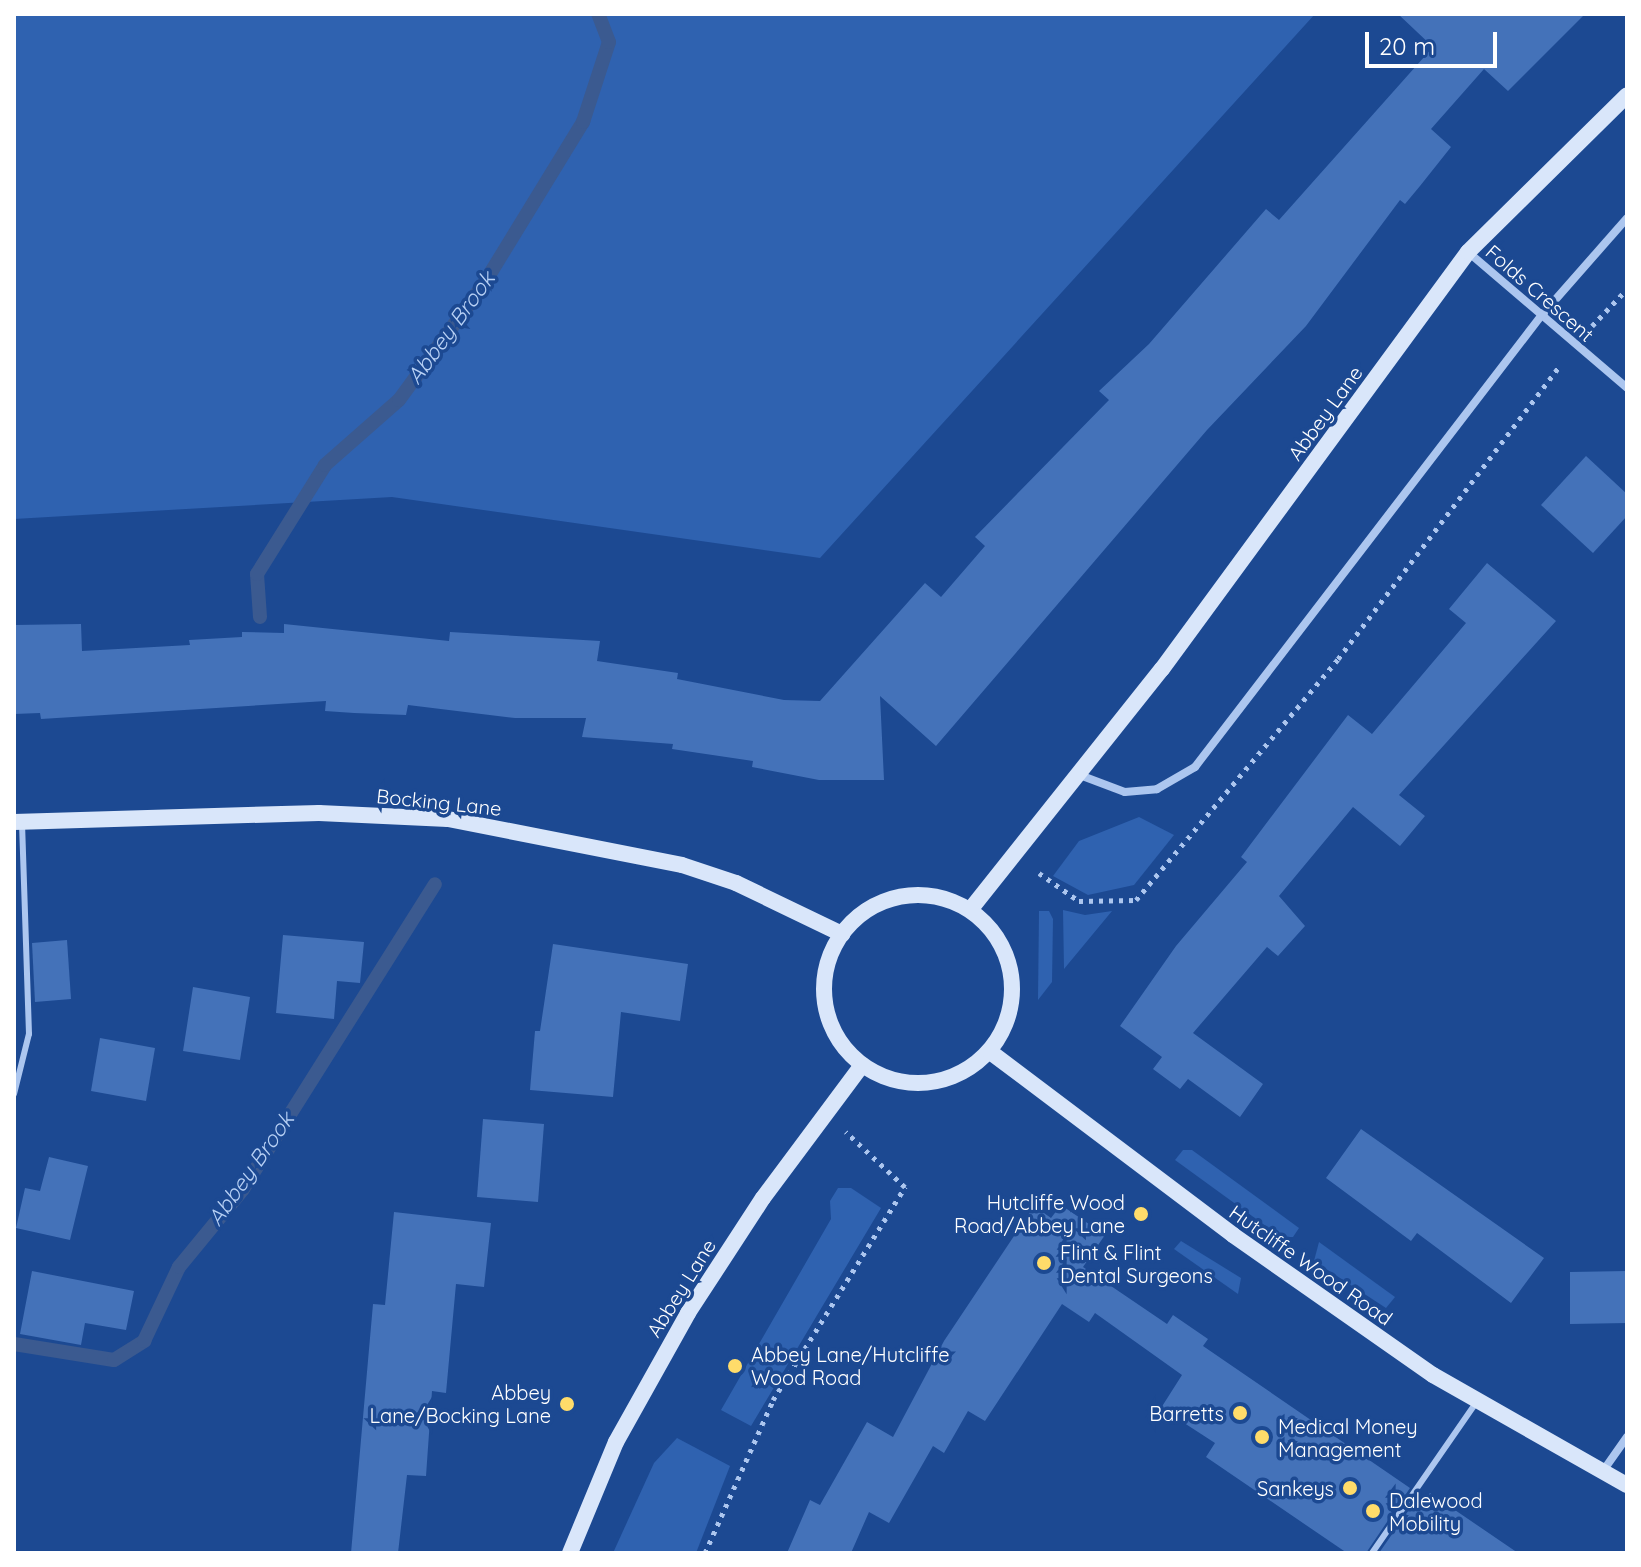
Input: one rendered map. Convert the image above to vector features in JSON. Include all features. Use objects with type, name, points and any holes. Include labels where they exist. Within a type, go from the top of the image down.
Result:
[{"type":"main road","name":"Abbey Lane","points":[[970,910],[1076,773],[1162,669],[1468,252],[1627,95]]},
{"type":"main road","name":"Bocking Lane","points":[[18,822],[319,813],[448,819],[682,865],[736,883],[842,934]]},
{"type":"main road","points":[[901,896],[934,896],[970,910],[996,935],[1011,972],[1010,1011],[989,1051],[969,1068],[930,1082],[895,1080],[862,1065],[839,1040],[826,1006],[827,966],[842,934],[866,910],[901,896]]},
{"type":"main road","name":"Hutcliffe Wood Road","points":[[989,1051],[1246,1244],[1476,1403],[1627,1485]]},
{"type":"main road","name":"Abbey Lane","points":[[570,1553],[654,1371],[731,1246],[825,1112],[862,1065]]},
{"type":"street","points":[[1076,773],[1125,792],[1157,789],[1195,767],[1541,316],[1627,218]]},
{"type":"street","name":"Folds Crescent","points":[[1468,252],[1627,388]]},
{"type":"street","points":[[1603,1471],[1627,1437]]},
{"type":"lane","points":[[14,1094],[29,1034],[18,822]]},
{"type":"lane","points":[[1372,1553],[1476,1403]]},
{"type":"path","points":[[1013,853],[1079,901],[1136,900],[1338,659],[1575,345],[1627,289]]},
{"type":"path","points":[[705,1553],[773,1400],[905,1187],[825,1112]]},
{"type":"shaded area","points":[[14,14],[1315,14],[820,558],[392,497],[14,519]]},
{"type":"shaded area","points":[[1139,817],[1174,835],[1134,885],[1088,895],[1053,876],[1079,841]]},
{"type":"shaded area","points":[[1063,910],[1085,915],[1112,911],[1064,969]]},
{"type":"shaded area","points":[[1039,911],[1049,911],[1053,919],[1052,982],[1038,1000]]},
{"type":"shaded area","points":[[1183,1150],[1192,1150],[1299,1228],[1293,1237],[1281,1237],[1175,1160]]},
{"type":"shaded area","points":[[838,1188],[851,1188],[881,1208],[751,1426],[721,1410],[831,1219],[830,1201]]},
{"type":"shaded area","points":[[1181,1241],[1241,1278],[1238,1294],[1174,1249]]},
{"type":"shaded area","points":[[1319,1242],[1395,1297],[1386,1308],[1314,1261]]},
{"type":"shaded area","points":[[677,1438],[730,1466],[696,1553],[613,1553],[654,1463]]},
{"type":"building","points":[[1398,14],[1585,14],[1508,91],[1484,69],[1431,129],[1451,147],[1420,186],[1405,204],[1400,200],[1306,326],[1207,430],[936,746],[880,696],[884,780],[819,780],[752,767],[753,761],[672,749],[673,744],[582,737],[586,718],[515,718],[408,705],[406,715],[354,713],[325,711],[326,701],[41,719],[40,713],[14,714],[14,625],[81,624],[82,651],[190,645],[189,640],[242,637],[242,632],[284,633],[284,624],[449,641],[450,632],[600,641],[597,661],[678,673],[677,679],[784,700],[820,701],[925,583],[941,597],[985,546],[975,537],[1109,400],[1099,391],[1149,344],[1266,209],[1279,220],[1433,47]]},
{"type":"building","points":[[1586,456],[1627,494],[1627,516],[1593,553],[1541,505]]},
{"type":"building","points":[[1487,563],[1556,621],[1399,795],[1425,816],[1400,846],[1353,807],[1279,896],[1305,926],[1278,956],[1267,947],[1193,1033],[1263,1084],[1240,1117],[1188,1079],[1180,1089],[1153,1069],[1162,1057],[1120,1026],[1176,946],[1247,862],[1241,857],[1348,715],[1372,734],[1466,623],[1449,609]]},
{"type":"building","points":[[283,935],[364,942],[360,983],[337,981],[334,1019],[276,1013]]},
{"type":"building","points":[[67,940],[71,999],[35,1002],[32,943]]},
{"type":"building","points":[[553,944],[688,964],[680,1021],[621,1012],[613,1097],[530,1090],[535,1031],[540,1031]]},
{"type":"building","points":[[193,987],[250,997],[240,1060],[183,1051]]},
{"type":"building","points":[[100,1038],[155,1048],[146,1101],[91,1091]]},
{"type":"building","points":[[483,1119],[544,1124],[538,1202],[477,1197]]},
{"type":"building","points":[[1361,1129],[1544,1258],[1511,1303],[1417,1233],[1411,1241],[1326,1178]]},
{"type":"building","points":[[49,1157],[88,1166],[70,1240],[16,1228],[25,1188],[40,1191]]},
{"type":"building","points":[[1061,1205],[1105,1235],[1083,1267],[1167,1324],[1173,1315],[1208,1339],[1203,1346],[1410,1488],[1366,1553],[1347,1553],[1206,1457],[1215,1443],[1161,1408],[1182,1375],[1095,1313],[1089,1322],[1062,1304],[985,1421],[968,1411],[944,1453],[933,1446],[889,1523],[869,1512],[851,1553],[787,1553],[810,1500],[820,1505],[867,1422],[893,1437],[944,1341],[1034,1206],[1051,1218]]},
{"type":"building","points":[[394,1212],[491,1223],[484,1287],[456,1284],[446,1393],[432,1391],[426,1476],[407,1475],[398,1553],[351,1553],[373,1304],[385,1305]]},
{"type":"building","points":[[32,1271],[134,1291],[126,1330],[85,1323],[81,1345],[20,1334]]},
{"type":"building","points":[[1627,1271],[1627,1323],[1570,1324],[1570,1272]]},
{"type":"building","points":[[1430,1493],[1518,1553],[1379,1553],[1420,1494],[1426,1498]]},
{"type":"waterway","name":"Abbey Brook","points":[[260,617],[257,574],[325,465],[399,400],[485,282],[583,122],[609,42],[598,14]]},
{"type":"waterway","name":"Abbey Brook","points":[[14,1344],[114,1360],[144,1341],[179,1267],[243,1189],[435,884]]},
{"type":"place","name":"Hutcliffe Wood Road/Abbey Lane","points":[[1141,1214]]},
{"type":"place","name":"Flint & Flint Dental Surgeons","points":[[1044,1263]]},
{"type":"place","name":"Abbey Lane/Hutcliffe Wood Road","points":[[735,1366]]},
{"type":"place","name":"Abbey Lane/Bocking Lane","points":[[567,1404]]},
{"type":"place","name":"Barretts","points":[[1240,1413]]},
{"type":"place","name":"Medical Money Management","points":[[1262,1437]]},
{"type":"place","name":"Sankeys","points":[[1350,1488]]},
{"type":"place","name":"Dalewood Mobility","points":[[1373,1511]]}]
